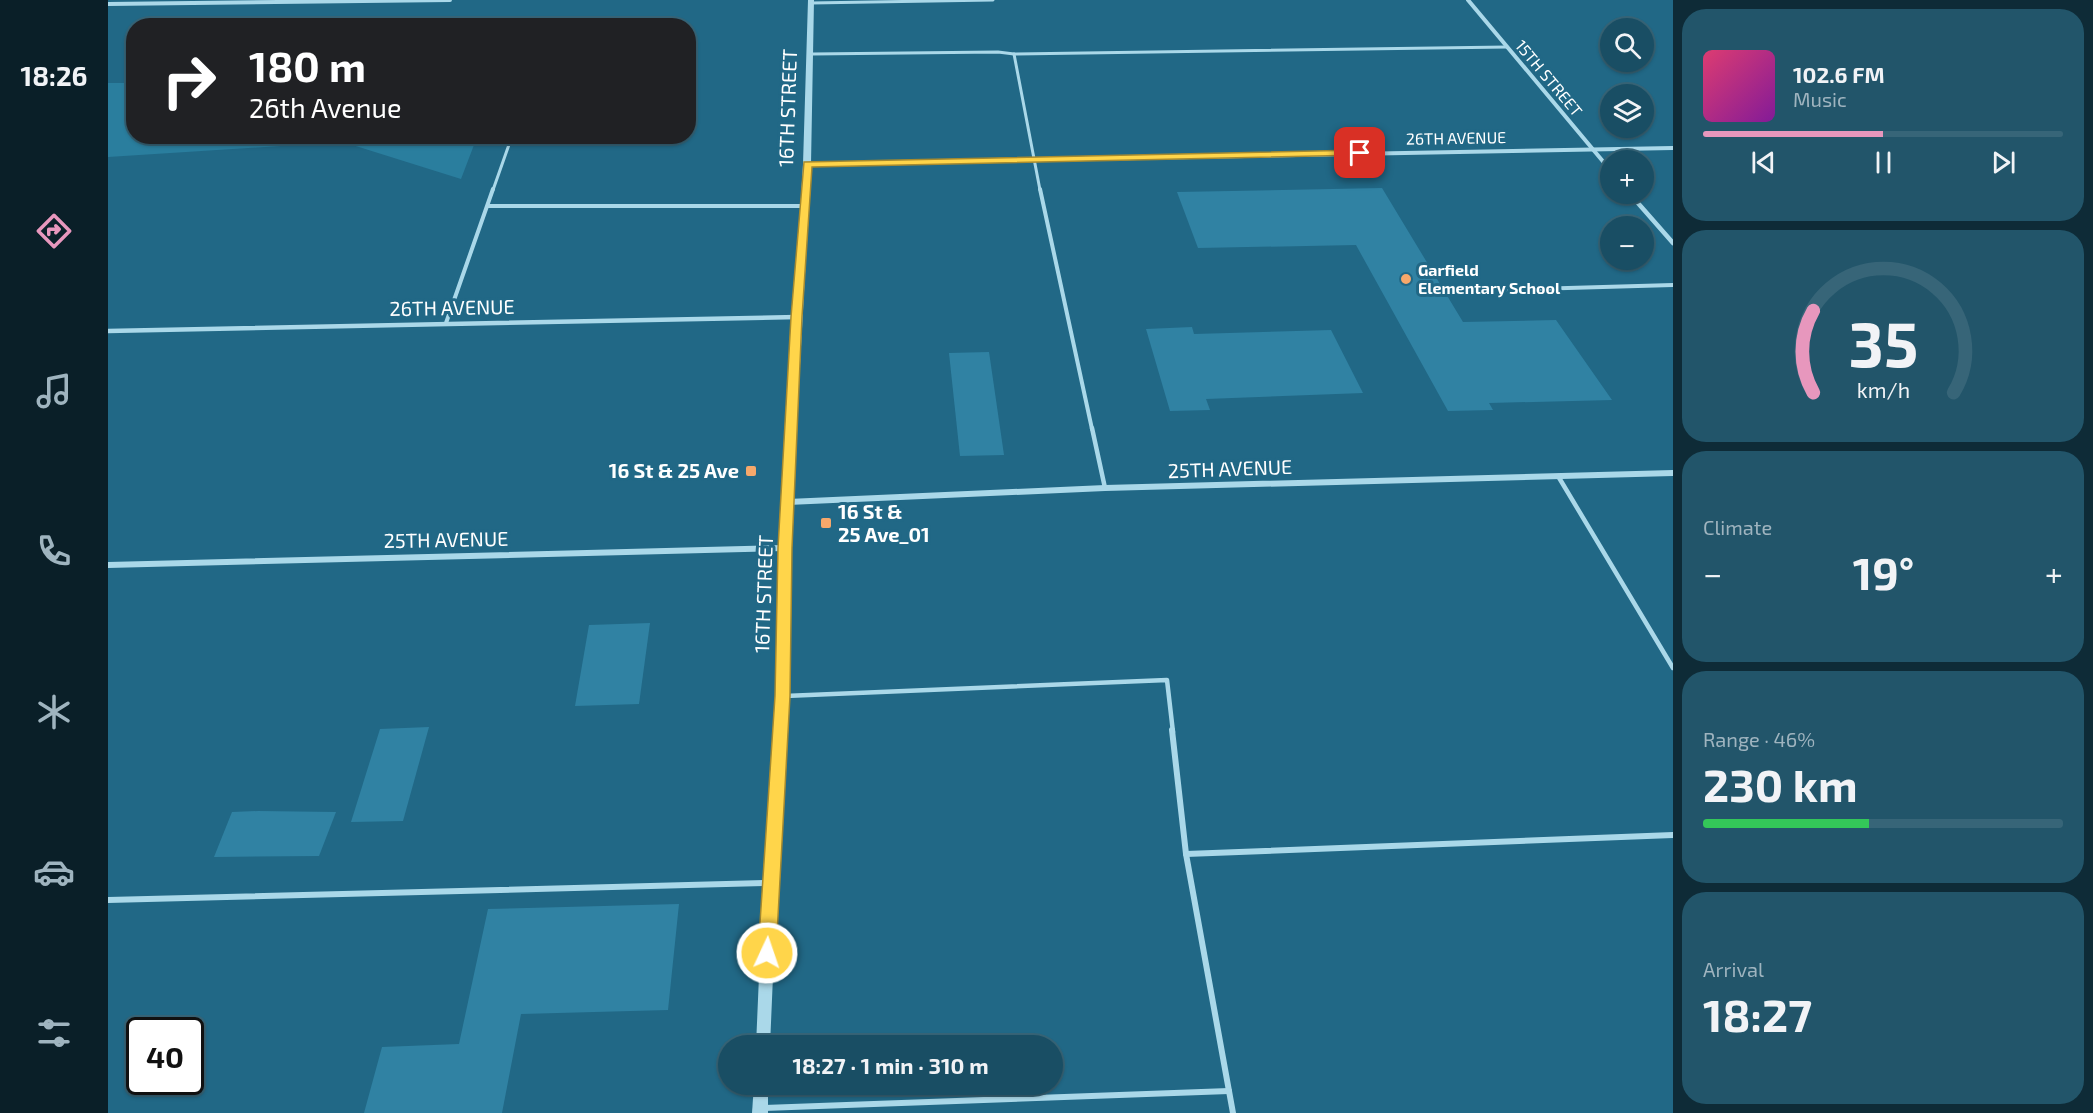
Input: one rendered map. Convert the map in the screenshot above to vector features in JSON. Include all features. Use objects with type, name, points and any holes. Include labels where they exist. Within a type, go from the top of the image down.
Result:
[{"type":"street","points":[[108,4],[450,0]]},
{"type":"street","points":[[811,1],[993,0]]},
{"type":"street","name":"15TH STREET","points":[[1468,0],[1600,159]]},
{"type":"street","name":"16TH STREET","points":[[763,1035],[770,883],[783,696],[785,548],[789,502],[796,317],[807,164],[812,54],[811,1]]},
{"type":"street","name":"26TH AVENUE","points":[[807,164],[1673,148]]},
{"type":"street","points":[[1639,204],[1673,243]]},
{"type":"street","name":"26TH AVENUE","points":[[108,331],[796,317]]},
{"type":"street","name":"25TH AVENUE","points":[[789,502],[1105,488],[1673,473]]},
{"type":"street","name":"25TH AVENUE","points":[[108,565],[785,548]]},
{"type":"street","points":[[760,1110],[761,1095]]},
{"type":"lane","points":[[812,54],[998,52],[1014,54],[1507,47]]},
{"type":"lane","points":[[1014,54],[1034,159],[1105,488]]},
{"type":"lane","points":[[446,323],[509,144]]},
{"type":"lane","points":[[488,206],[803,206]]},
{"type":"lane","points":[[1461,291],[1673,285]]},
{"type":"lane","points":[[1558,476],[1673,668]]},
{"type":"lane","points":[[783,696],[1167,680],[1186,854],[1233,1113]]},
{"type":"lane","points":[[1186,854],[1673,835]]},
{"type":"lane","points":[[108,900],[770,883]]},
{"type":"lane","points":[[760,1110],[1229,1091]]},
{"type":"shaded area","points":[[108,83],[126,83],[126,144],[312,144],[108,157]]},
{"type":"shaded area","points":[[349,144],[474,144],[461,179]]},
{"type":"building","name":"Garfield Elementary School","points":[[1382,188],[1463,322],[1556,320],[1612,400],[1489,403],[1493,410],[1448,411],[1356,245],[1198,248],[1177,192]]},
{"type":"building","points":[[1192,327],[1194,334],[1331,330],[1363,393],[1206,399],[1210,410],[1170,411],[1146,329]]},
{"type":"building","points":[[989,352],[1004,455],[960,456],[949,353]]},
{"type":"building","points":[[650,623],[639,704],[575,706],[589,625]]},
{"type":"building","points":[[429,727],[403,821],[351,822],[380,729]]},
{"type":"building","points":[[232,812],[336,812],[319,856],[214,857]]},
{"type":"building","points":[[679,904],[668,1010],[521,1014],[502,1113],[364,1113],[382,1047],[459,1044],[488,909]]},
{"type":"place","name":"Garfield Elementary School","points":[[1406,279]]},
{"type":"place","name":"16 St & 25 Ave","points":[[751,471]]},
{"type":"place","name":"16 St & 25 Ave_01","points":[[826,523]]},
{"type":"route","points":[[767,953],[783,696],[785,548],[796,317],[807,164],[1360,153]]}]
